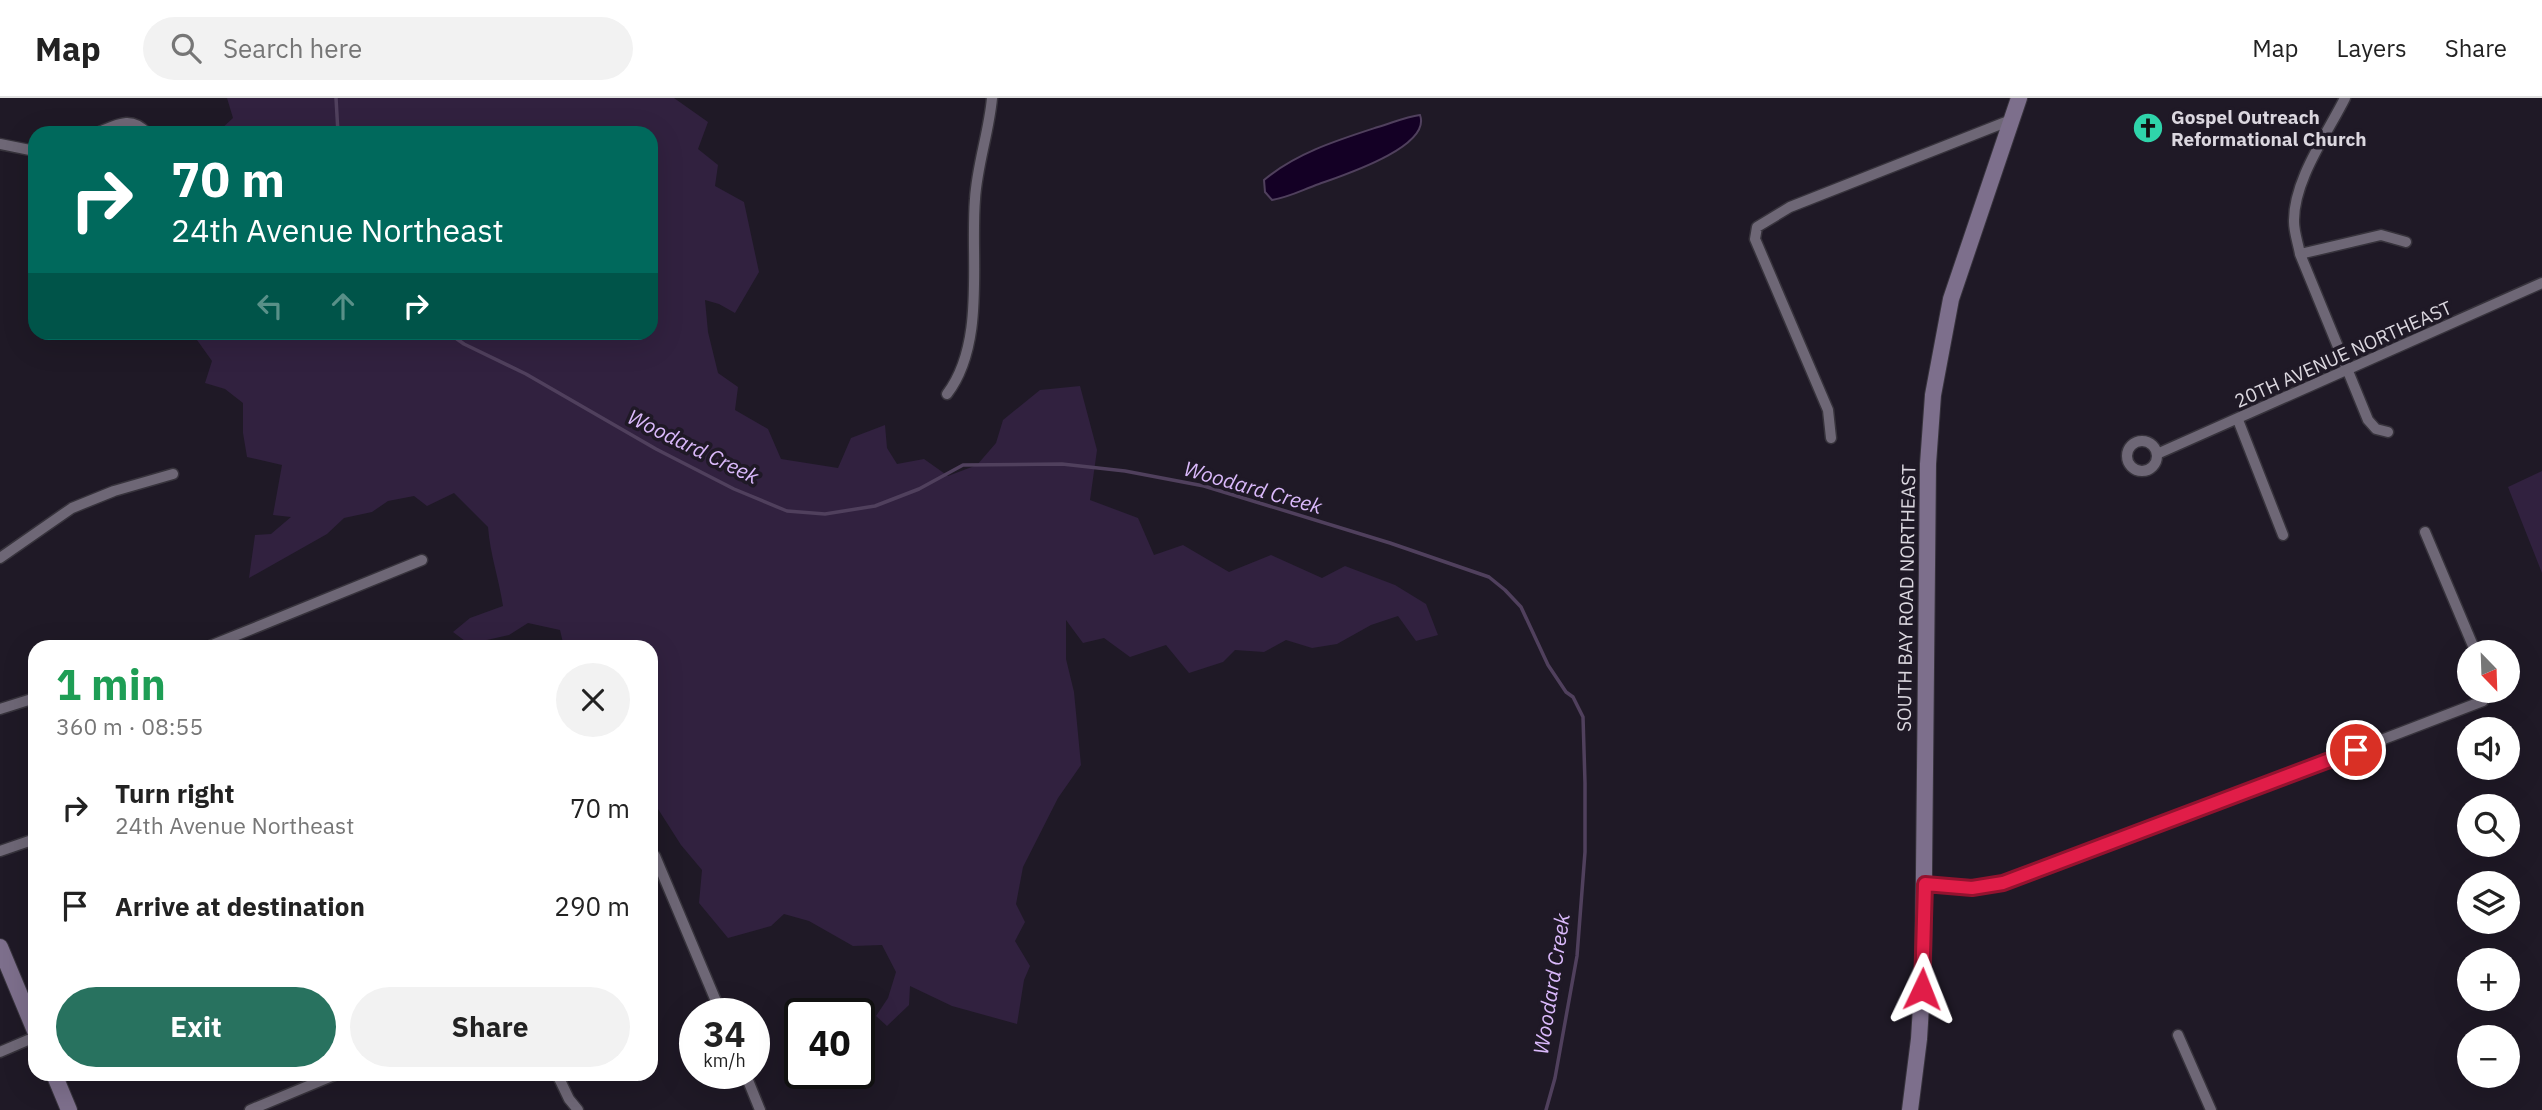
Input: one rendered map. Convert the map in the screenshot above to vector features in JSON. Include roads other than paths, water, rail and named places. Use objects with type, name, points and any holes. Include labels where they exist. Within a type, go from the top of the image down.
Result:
[{"type":"street","points":[[947,394],[962,368],[972,326],[975,198],[992,98]]},
{"type":"street","name":"SOUTH BAY ROAD NORTHEAST","points":[[1910,1110],[1919,1039],[1925,884],[1926,586],[1928,464],[1933,395],[1951,299],[2019,98]]},
{"type":"street","points":[[2346,98],[2298,192],[2294,224],[2300,254],[2368,420],[2376,429],[2388,432]]},
{"type":"street","points":[[1831,438],[1828,410],[1755,239],[1756,227],[1790,207],[2011,120]]},
{"type":"street","points":[[115,126],[125,122],[141,126]]},
{"type":"street","points":[[0,144],[28,150]]},
{"type":"street","points":[[2300,254],[2381,235],[2406,242]]},
{"type":"street","name":"20TH AVENUE NORTHEAST","points":[[2157,454],[2542,283]]},
{"type":"street","points":[[2238,420],[2283,535]]},
{"type":"street","points":[[0,558],[72,508],[114,491],[173,474]]},
{"type":"street","points":[[2425,532],[2471,640]]},
{"type":"street","points":[[225,640],[422,560]]},
{"type":"street","points":[[0,709],[28,700]]},
{"type":"street","points":[[1925,884],[1980,887],[2026,876],[2465,704]]},
{"type":"street","points":[[0,851],[28,841]]},
{"type":"street","points":[[658,863],[715,998]]},
{"type":"street","points":[[0,947],[28,1014]]},
{"type":"street","points":[[2178,1035],[2211,1110]]},
{"type":"street","points":[[0,1052],[28,1040]]},
{"type":"street","points":[[57,1081],[69,1110]]},
{"type":"street","points":[[250,1110],[320,1081]]},
{"type":"street","points":[[560,1081],[578,1110]]},
{"type":"street","points":[[751,1089],[760,1110]]},
{"type":"waterway","name":"Woodard Creek","points":[[336,98],[338,126]]},
{"type":"waterway","name":"Woodard Creek","points":[[458,340],[526,374],[656,449],[734,489],[787,511],[825,514],[875,506],[919,489],[963,465],[1062,464],[1125,471],[1204,486],[1390,543],[1489,577],[1521,607],[1548,665],[1566,692],[1573,697],[1583,717],[1585,852],[1577,956],[1555,1078],[1546,1110]]},
{"type":"place","name":"Gospel Outreach Reformational Church","points":[[2148,128]]}]
